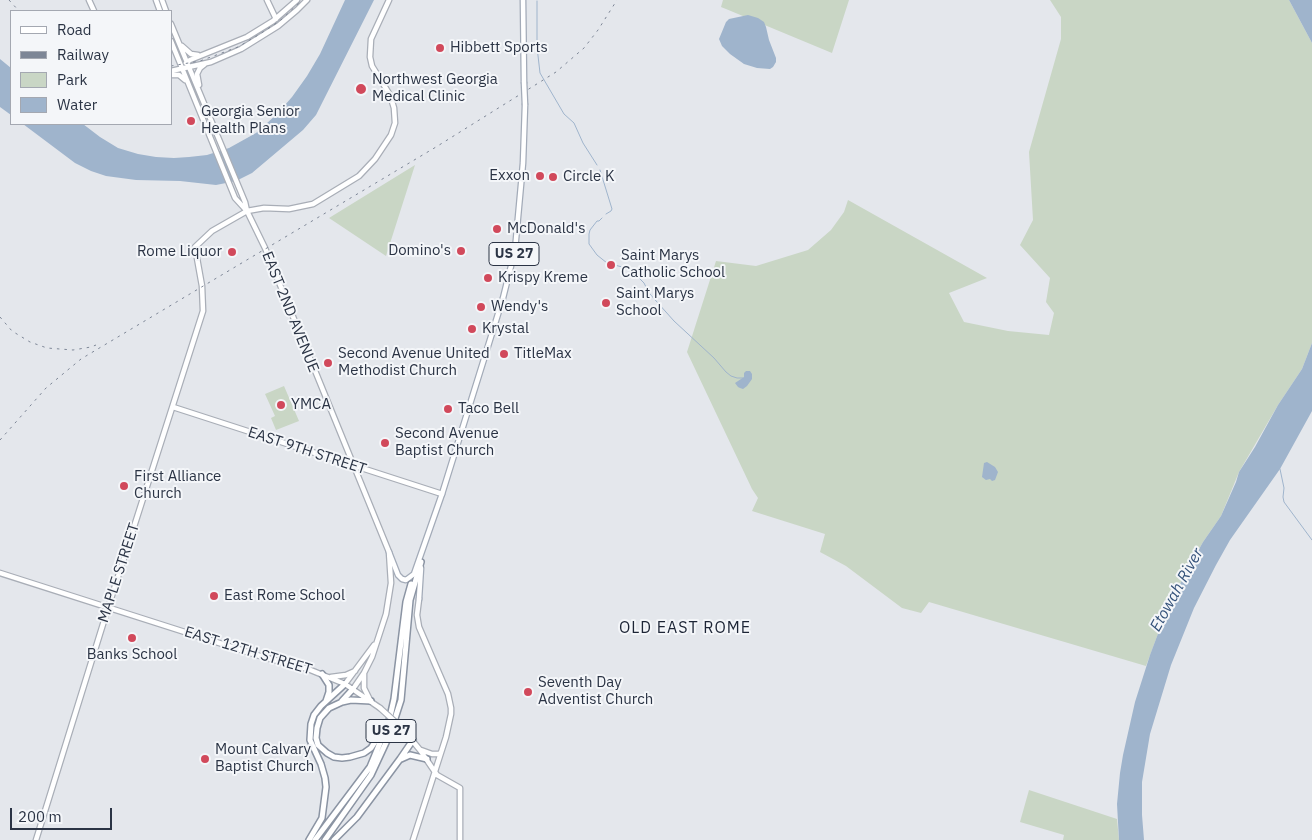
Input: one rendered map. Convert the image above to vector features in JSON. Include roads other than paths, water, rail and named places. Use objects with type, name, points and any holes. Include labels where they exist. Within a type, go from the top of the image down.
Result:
[{"type":"highway","name":"US 27","points":[[325,840],[371,775],[390,734],[401,700],[410,600],[421,562]]},
{"type":"highway","name":"US 27","points":[[315,840],[370,767],[389,721],[394,699],[406,602],[414,574]]},
{"type":"highway","points":[[322,674],[329,685],[329,692],[325,702]]},
{"type":"highway","points":[[309,840],[322,818],[326,787],[321,764],[310,740],[310,732],[314,715],[345,684]]},
{"type":"highway","points":[[342,702],[353,689]]},
{"type":"highway","points":[[371,701],[351,700],[329,708],[320,718],[317,728],[316,738],[318,745],[334,757],[342,758],[364,753],[371,748],[389,721]]},
{"type":"highway","points":[[334,840],[357,817],[413,740]]},
{"type":"highway","points":[[400,759],[410,756],[427,759]]},
{"type":"main road","points":[[267,0],[280,25]]},
{"type":"main road","points":[[188,65],[190,60],[247,37],[276,19],[297,0]]},
{"type":"main road","points":[[172,71],[188,65],[206,63],[222,58],[241,49],[280,25],[307,0]]},
{"type":"main road","points":[[247,211],[264,208],[289,209],[313,204],[359,176],[383,149],[394,129],[394,108],[390,95],[372,66],[370,46],[374,32],[389,0]]},
{"type":"main road","name":"US 27","points":[[414,574],[442,494],[503,298],[515,250],[524,163],[523,0]]},
{"type":"main road","name":"EAST 2ND AVENUE","points":[[172,26],[398,574],[402,579],[406,580],[414,574]]},
{"type":"main road","name":"EAST 2ND AVENUE","points":[[172,43],[235,198],[247,211]]},
{"type":"main road","points":[[179,43],[187,52],[193,55],[212,52]]},
{"type":"main road","points":[[201,96],[202,91],[196,74],[206,63]]},
{"type":"main road","points":[[172,74],[181,76],[188,84]]},
{"type":"main road","name":"MAPLE STREET","points":[[36,840],[203,311],[202,286],[195,247],[212,231],[247,211]]},
{"type":"main road","name":"EAST 9TH STREET","points":[[173,407],[442,494]]},
{"type":"main road","points":[[353,689],[372,657],[382,627],[391,583],[389,552]]},
{"type":"main road","name":"US 27","points":[[421,562],[422,553]]},
{"type":"main road","points":[[413,840],[452,714],[448,694],[419,627],[417,615],[421,562]]},
{"type":"main road","name":"EAST 12TH STREET","points":[[0,574],[322,674],[345,684],[371,701],[402,728],[413,740],[439,777],[460,788],[460,840]]},
{"type":"main road","points":[[345,684],[376,642]]},
{"type":"main road","points":[[330,678],[356,671]]},
{"type":"main road","points":[[364,673],[364,688],[371,701]]},
{"type":"main road","points":[[420,750],[432,754],[440,754],[441,752]]},
{"type":"water","points":[[345,0],[374,0],[316,115],[303,130],[252,173],[236,181],[216,185],[180,181],[136,180],[106,176],[75,163],[24,125],[84,125],[118,148],[156,157],[174,158],[207,155],[229,148],[256,133],[292,97],[320,54]]},
{"type":"water","points":[[1289,0],[1312,0],[1312,43]]},
{"type":"water","points":[[748,15],[764,22],[776,58],[776,62],[770,69],[744,64],[722,46],[719,39],[729,19]]},
{"type":"water","points":[[0,59],[10,67],[10,114],[0,107]]},
{"type":"water","points":[[1312,343],[1312,411],[1280,469],[1230,540],[1194,608],[1171,665],[1150,734],[1142,782],[1144,840],[1119,840],[1117,804],[1123,755],[1135,702],[1159,631],[1180,584],[1203,542],[1221,516],[1239,472],[1278,405],[1302,369]]},
{"type":"water","points":[[746,371],[750,371],[752,379],[743,389],[735,383],[744,377]]},
{"type":"water","points":[[987,462],[995,467],[998,472],[995,480],[986,480],[982,477],[984,463]]},
{"type":"waterway","points":[[537,1],[537,47],[540,73],[564,114],[574,123],[583,143],[597,165]]},
{"type":"waterway","points":[[600,170],[612,209],[606,214]]},
{"type":"waterway","points":[[602,218],[597,221],[589,234],[589,244],[597,255],[607,263],[626,268],[637,276],[644,283],[649,293],[674,321],[714,358],[726,372],[731,376],[743,378]]},
{"type":"waterway","points":[[1280,469],[1284,488],[1284,502],[1312,540]]},
{"type":"railway","points":[[9,0],[18,10]]},
{"type":"railway","points":[[172,66],[200,61],[238,47],[281,20],[302,0]]},
{"type":"railway","points":[[0,440],[46,388],[81,359],[436,147],[556,72],[584,48],[617,0]]},
{"type":"railway","points":[[0,317],[12,331],[30,342],[47,348],[73,350],[96,345]]},
{"type":"place","name":"Hibbett Sports","points":[[440,48]]},
{"type":"place","name":"Northwest Georgia Medical Clinic","points":[[361,89]]},
{"type":"place","name":"Georgia Senior Health Plans","points":[[191,121]]},
{"type":"place","name":"Exxon","points":[[540,176]]},
{"type":"place","name":"Circle K","points":[[553,177]]},
{"type":"place","name":"McDonald's","points":[[497,229]]},
{"type":"place","name":"Domino's","points":[[461,251]]},
{"type":"place","name":"Rome Liquor","points":[[232,252]]},
{"type":"place","name":"Saint Marys Catholic School","points":[[611,265]]},
{"type":"place","name":"Krispy Kreme","points":[[488,278]]},
{"type":"place","name":"Saint Marys School","points":[[606,303]]},
{"type":"place","name":"Wendy's","points":[[481,307]]},
{"type":"place","name":"Krystal","points":[[472,329]]},
{"type":"place","name":"TitleMax","points":[[504,354]]},
{"type":"place","name":"Second Avenue United Methodist Church","points":[[328,363]]},
{"type":"place","name":"YMCA","points":[[281,405]]},
{"type":"place","name":"Taco Bell","points":[[448,409]]},
{"type":"place","name":"Second Avenue Baptist Church","points":[[385,443]]},
{"type":"place","name":"First Alliance Church","points":[[124,486]]},
{"type":"place","name":"East Rome School","points":[[214,596]]},
{"type":"place","name":"Banks School","points":[[132,638]]},
{"type":"place","name":"Seventh Day Adventist Church","points":[[528,692]]},
{"type":"place","name":"Mount Calvary Baptist Church","points":[[205,759]]},
{"type":"district","name":"OLD EAST ROME","points":[[685,628]]},
{"type":"water label","name":"Etowah River","points":[[1177,590]]}]
